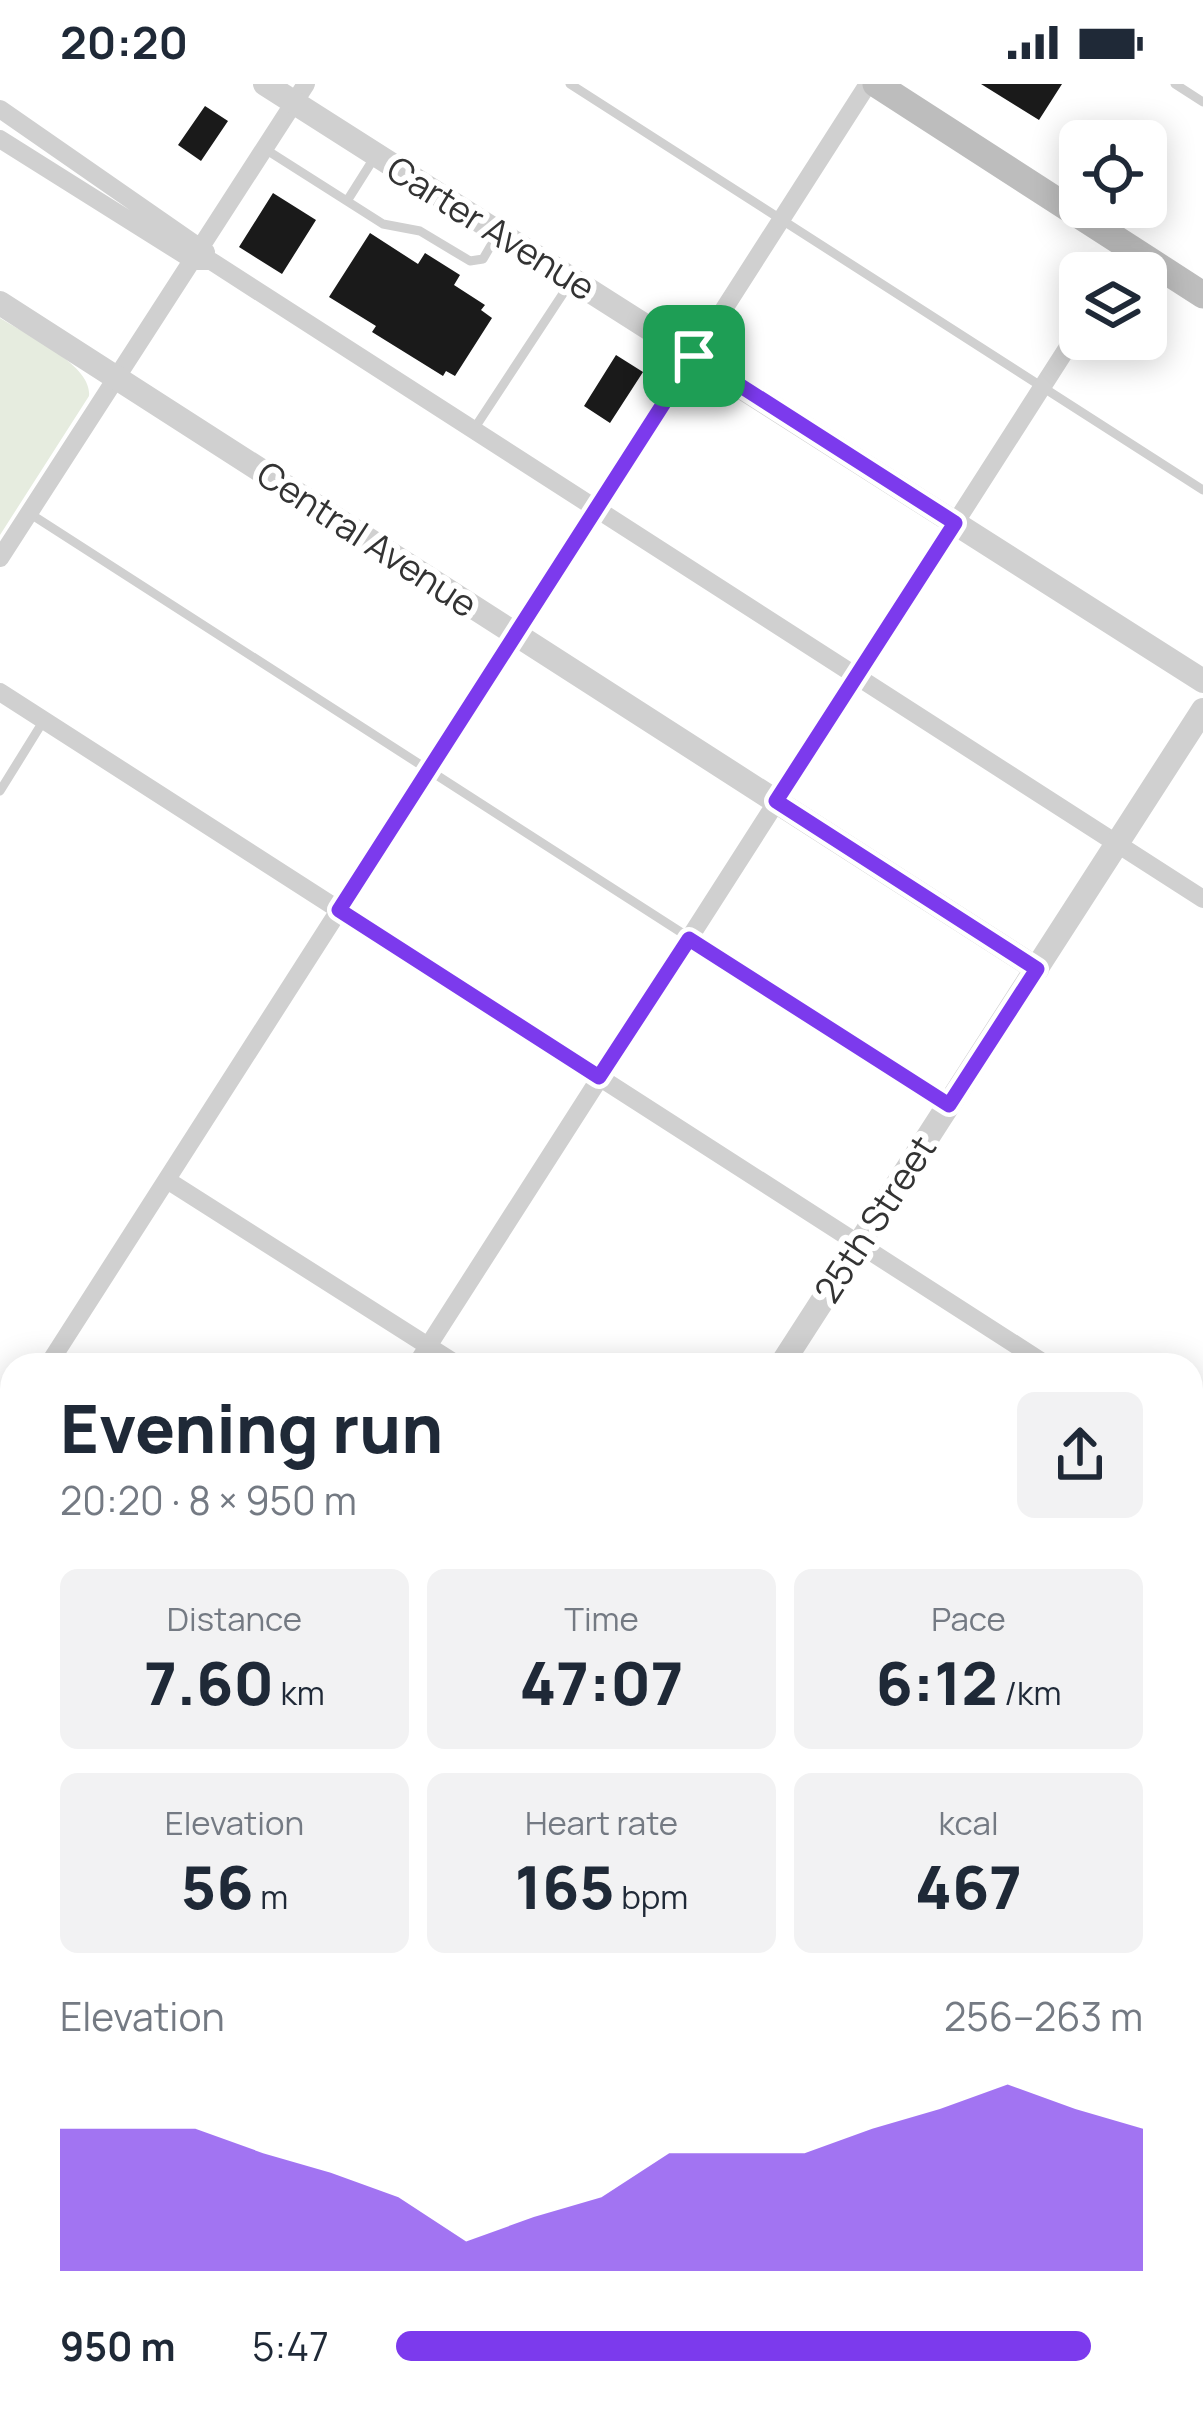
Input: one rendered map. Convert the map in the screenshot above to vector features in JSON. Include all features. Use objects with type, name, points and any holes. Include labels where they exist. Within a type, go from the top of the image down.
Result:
[{"type":"main road","points":[[872,84],[1203,295]]},
{"type":"street","name":"Carter Avenue","points":[[265,84],[300,93],[376,155],[1203,681]]},
{"type":"street","points":[[56,1353],[872,84]]},
{"type":"street","points":[[0,558],[116,378],[203,256],[300,93]]},
{"type":"street","points":[[0,109],[203,256]]},
{"type":"street","points":[[0,140],[203,256],[1203,899]]},
{"type":"street","points":[[1128,252],[1131,248]]},
{"type":"street","name":"Central Avenue","points":[[0,303],[1037,969]]},
{"type":"street","points":[[424,1353],[1060,360]]},
{"type":"street","points":[[0,692],[1029,1353]]},
{"type":"street","name":"25th Street","points":[[789,1353],[1203,710]]},
{"type":"street","points":[[167,1180],[439,1353]]},
{"type":"lane","points":[[570,84],[1203,490]]},
{"type":"lane","points":[[1175,84],[1203,102]]},
{"type":"lane","points":[[265,149],[383,224],[420,231],[470,262],[483,259],[499,232]]},
{"type":"lane","points":[[347,201],[376,155]]},
{"type":"lane","points":[[474,429],[573,280]]},
{"type":"lane","points":[[29,513],[949,1105]]},
{"type":"lane","points":[[0,791],[44,720]]},
{"type":"lane","points":[[0,757],[15,766]]},
{"type":"shaded area","points":[[0,318],[69,362],[87,384],[89,396],[0,535]]},
{"type":"building","points":[[981,84],[1062,84],[1039,120]]},
{"type":"building","points":[[205,106],[228,121],[201,161],[178,145]]},
{"type":"building","points":[[273,193],[316,220],[282,274],[239,247]]},
{"type":"building","points":[[370,233],[418,264],[425,253],[460,275],[454,285],[485,305],[481,310],[492,318],[455,376],[446,371],[443,376],[372,332],[376,326],[329,297]]},
{"type":"building","points":[[616,355],[643,372],[610,423],[584,406]]},
{"type":"route","points":[[694,356],[955,523],[776,801],[1037,969],[949,1105],[689,939],[599,1077],[339,910],[694,356]]}]
